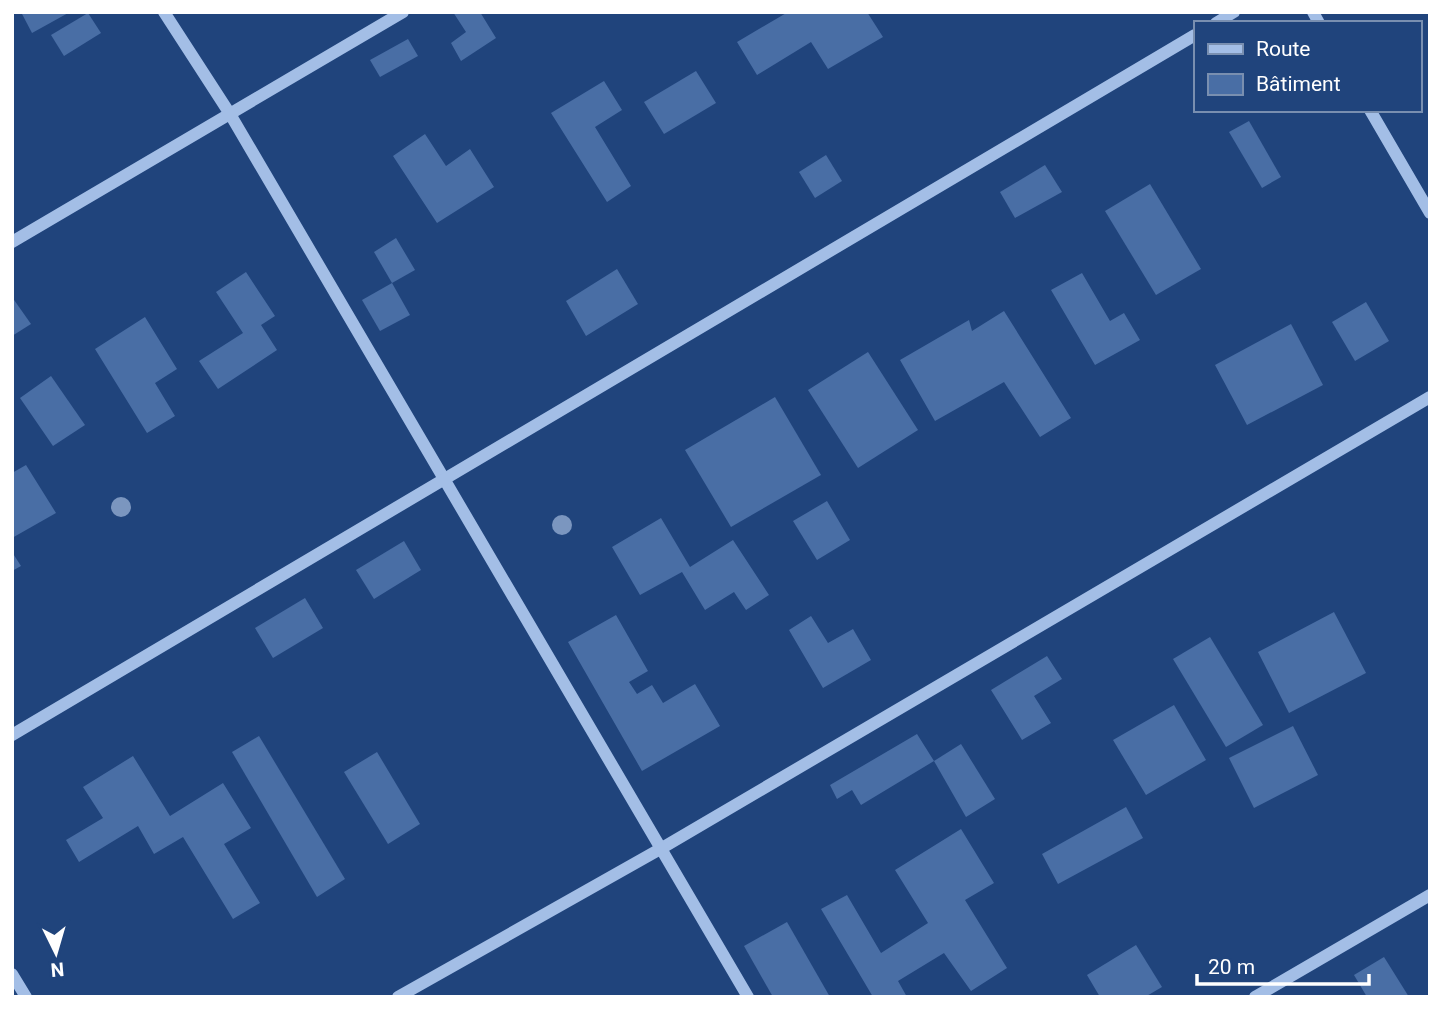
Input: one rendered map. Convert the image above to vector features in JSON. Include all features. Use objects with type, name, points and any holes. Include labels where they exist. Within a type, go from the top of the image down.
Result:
[{"type":"street","points":[[164,12],[230,114],[748,997]]},
{"type":"street","points":[[12,242],[403,12]]},
{"type":"street","points":[[12,735],[1194,36]]},
{"type":"street","points":[[1371,112],[1430,213]]},
{"type":"street","points":[[398,997],[662,848],[1430,397]]},
{"type":"street","points":[[1255,997],[1430,895]]},
{"type":"street","points":[[12,974],[26,997]]},
{"type":"building","points":[[21,12],[70,12],[32,33]]},
{"type":"building","points":[[453,12],[480,12],[496,38],[461,61],[451,43],[466,32]]},
{"type":"building","points":[[788,12],[867,12],[883,37],[828,69],[811,42],[757,75],[737,42]]},
{"type":"building","points":[[88,13],[101,33],[64,56],[51,35]]},
{"type":"building","points":[[408,39],[418,56],[380,77],[370,60]]},
{"type":"building","points":[[696,71],[716,103],[664,134],[644,102]]},
{"type":"building","points":[[604,81],[622,110],[595,127],[631,186],[607,202],[551,113]]},
{"type":"building","points":[[1249,121],[1281,177],[1262,188],[1229,132]]},
{"type":"building","points":[[425,134],[446,166],[470,149],[494,187],[437,223],[393,156]]},
{"type":"building","points":[[826,155],[842,181],[815,198],[799,172]]},
{"type":"building","points":[[1045,165],[1062,192],[1015,218],[1000,192]]},
{"type":"building","points":[[1150,184],[1201,269],[1156,295],[1105,211]]},
{"type":"building","points":[[396,238],[415,270],[392,283],[374,252]]},
{"type":"building","points":[[617,269],[638,304],[586,336],[566,301]]},
{"type":"building","points":[[246,272],[275,316],[261,325],[277,350],[218,389],[199,361],[243,333],[216,292]]},
{"type":"building","points":[[1082,273],[1110,321],[1124,313],[1140,340],[1095,365],[1051,290]]},
{"type":"building","points":[[392,283],[410,315],[380,331],[362,300]]},
{"type":"building","points":[[12,297],[31,324],[12,336]]},
{"type":"building","points":[[1366,302],[1389,341],[1355,361],[1332,322]]},
{"type":"building","points":[[1004,311],[1071,418],[1040,437],[1004,382],[935,421],[900,360],[969,320],[972,331]]},
{"type":"building","points":[[145,317],[177,369],[155,383],[175,416],[147,433],[95,349]]},
{"type":"building","points":[[1291,324],[1323,385],[1247,425],[1215,365]]},
{"type":"building","points":[[868,352],[918,430],[858,468],[808,390]]},
{"type":"building","points":[[51,376],[85,425],[53,446],[20,398]]},
{"type":"building","points":[[775,397],[821,475],[731,527],[685,450]]},
{"type":"building","points":[[26,465],[56,513],[12,538],[12,473]]},
{"type":"building","points":[[827,501],[850,540],[817,560],[793,521]]},
{"type":"building","points":[[661,518],[690,567],[733,540],[769,595],[746,610],[734,592],[705,610],[682,572],[640,595],[612,547]]},
{"type":"building","points":[[404,541],[421,570],[374,599],[356,570]]},
{"type":"building","points":[[12,552],[21,566],[12,571]]},
{"type":"building","points":[[305,598],[323,628],[273,658],[255,628]]},
{"type":"building","points":[[1334,612],[1366,673],[1289,713],[1258,652]]},
{"type":"building","points":[[616,615],[648,671],[629,682],[637,694],[652,685],[663,703],[695,684],[720,726],[642,771],[568,642]]},
{"type":"building","points":[[811,616],[828,643],[853,629],[871,660],[823,688],[789,630]]},
{"type":"building","points":[[1210,637],[1263,725],[1226,747],[1173,659]]},
{"type":"building","points":[[1047,656],[1062,679],[1034,696],[1051,723],[1022,740],[991,690]]},
{"type":"building","points":[[1174,705],[1206,760],[1146,795],[1113,740]]},
{"type":"building","points":[[1293,726],[1318,775],[1254,808],[1229,758]]},
{"type":"building","points":[[917,734],[934,761],[861,805],[852,790],[837,799],[830,785]]},
{"type":"building","points":[[259,736],[345,879],[317,897],[232,752]]},
{"type":"building","points":[[961,744],[995,799],[966,817],[934,761]]},
{"type":"building","points":[[377,752],[420,824],[388,844],[344,772]]},
{"type":"building","points":[[133,756],[170,816],[223,783],[251,828],[224,844],[260,903],[233,919],[183,837],[154,854],[138,826],[79,862],[66,840],[103,818],[83,787]]},
{"type":"building","points":[[1126,807],[1143,838],[1058,884],[1042,854]]},
{"type":"building","points":[[961,829],[994,883],[965,900],[1007,968],[971,991],[944,953],[898,981],[907,997],[873,997],[821,909],[847,895],[881,953],[928,923],[895,870]]},
{"type":"building","points":[[787,922],[830,997],[773,997],[744,946]]},
{"type":"building","points":[[1136,945],[1162,987],[1145,997],[1100,997],[1087,975]]},
{"type":"building","points":[[1384,957],[1409,997],[1367,997],[1354,975]]}]
